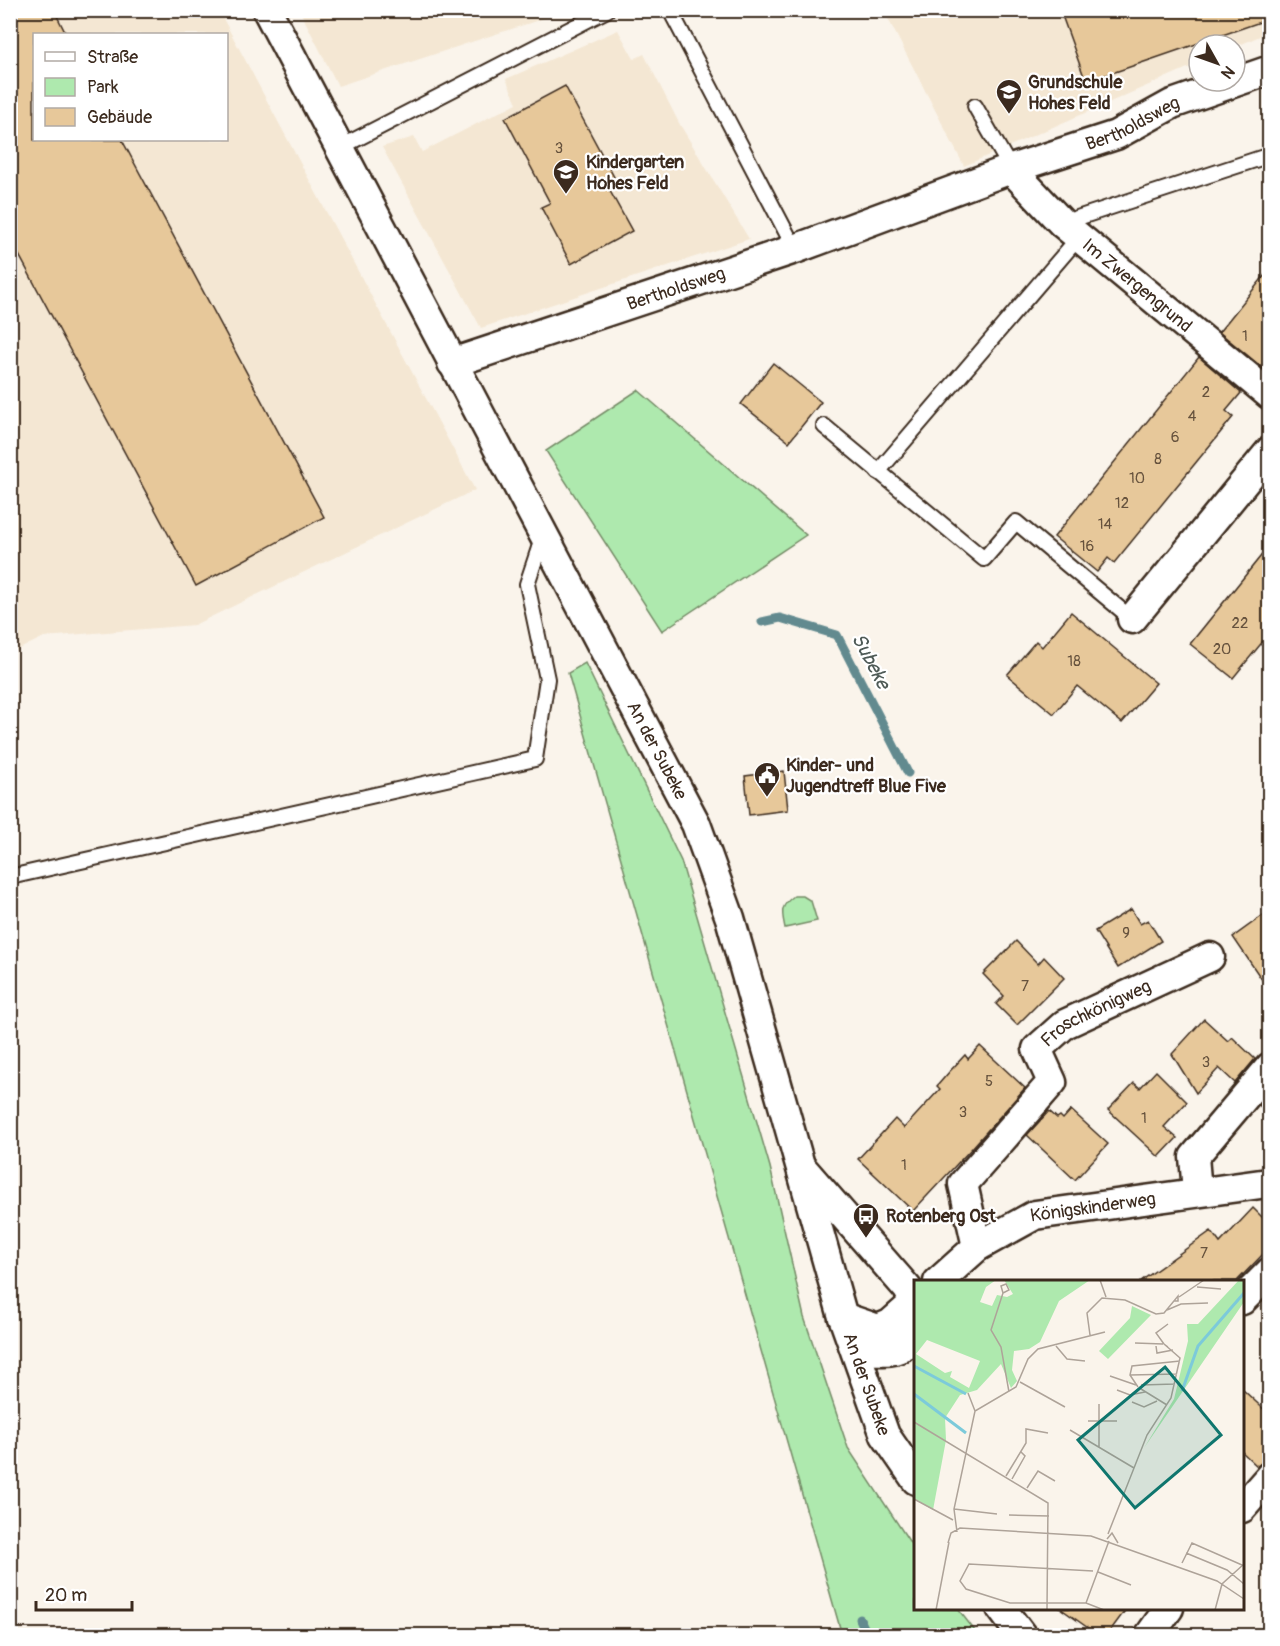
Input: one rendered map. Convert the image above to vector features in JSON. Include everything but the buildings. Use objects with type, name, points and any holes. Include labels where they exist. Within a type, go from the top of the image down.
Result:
[{"type":"street","points":[[267,10],[452,363]]},
{"type":"street","name":"Bertholdsweg","points":[[452,363],[795,249],[1011,169],[1116,135],[1172,104],[1269,70]]},
{"type":"street","name":"Im Zwergengrund","points":[[1011,169],[1071,230],[1269,395]]},
{"type":"street","name":"An der Subeke","points":[[452,363],[696,824],[730,918],[843,1317],[885,1435],[914,1478]]},
{"type":"street","points":[[1132,619],[1269,451]]},
{"type":"street","name":"Froschkönigweg","points":[[977,1247],[963,1184],[1052,1082],[1037,1050],[1065,1024],[1210,957]]},
{"type":"street","points":[[1197,1191],[1194,1157],[1269,1067]]},
{"type":"street","name":"An der Subeke","points":[[799,1164],[907,1288],[914,1301]]},
{"type":"street","name":"Königskinderweg","points":[[939,1280],[977,1247],[1035,1215],[1197,1191],[1269,1183]]},
{"type":"street","points":[[1244,1298],[1269,1272]]},
{"type":"street","points":[[843,1317],[878,1329],[890,1323],[914,1304]]},
{"type":"street","name":"An der Subeke","points":[[843,1317],[868,1350],[890,1352],[907,1346],[914,1336]]},
{"type":"street","points":[[1244,1506],[1269,1476]]},
{"type":"street","points":[[1003,1610],[1022,1635]]},
{"type":"street","points":[[1149,1635],[1168,1610]]},
{"type":"lane","points":[[339,148],[607,10]]},
{"type":"lane","points":[[670,10],[795,249]]},
{"type":"lane","points":[[975,106],[1011,169]]},
{"type":"lane","points":[[878,472],[1071,230],[1269,155]]},
{"type":"lane","points":[[824,426],[984,559],[1016,522],[1132,619]]},
{"type":"lane","points":[[10,877],[535,759],[547,679],[527,584],[543,536]]},
{"type":"shaded area","points":[[11,11],[219,11],[475,490],[194,625],[44,637],[11,653]]},
{"type":"shaded area","points":[[300,11],[566,11],[338,86]]},
{"type":"shaded area","name":"Grundschule Hohes Feld","points":[[884,11],[1269,11],[1269,32],[1247,42],[1247,33],[1187,33],[1187,68],[964,166]]},
{"type":"shaded area","name":"Kindergarten Hohes Feld","points":[[618,30],[634,59],[644,54],[679,123],[749,239],[481,328],[382,147],[414,137],[422,152],[517,103],[506,79]]},
{"type":"green space","points":[[638,390],[806,535],[662,631],[546,451]]},
{"type":"green space","points":[[585,663],[681,861],[770,1167],[804,1317],[848,1448],[914,1548],[914,1610],[959,1610],[978,1635],[842,1635],[568,673]]},
{"type":"green space","points":[[794,896],[803,896],[811,901],[817,921],[785,928],[783,910],[786,903]]},
{"type":"waterway","name":"Subeke","points":[[762,622],[780,618],[837,635],[908,773]]},
{"type":"waterway","name":"Subeke","points":[[860,1619],[868,1636]]},
{"type":"place","name":"Grundschule Hohes Feld","points":[[1009,115]]},
{"type":"place","name":"Kindergarten Hohes Feld","points":[[566,195]]},
{"type":"place","name":"Kinder- und Jugendtreff Blue Five","points":[[767,798]]},
{"type":"place","name":"Rotenberg Ost","points":[[866,1239]]}]
